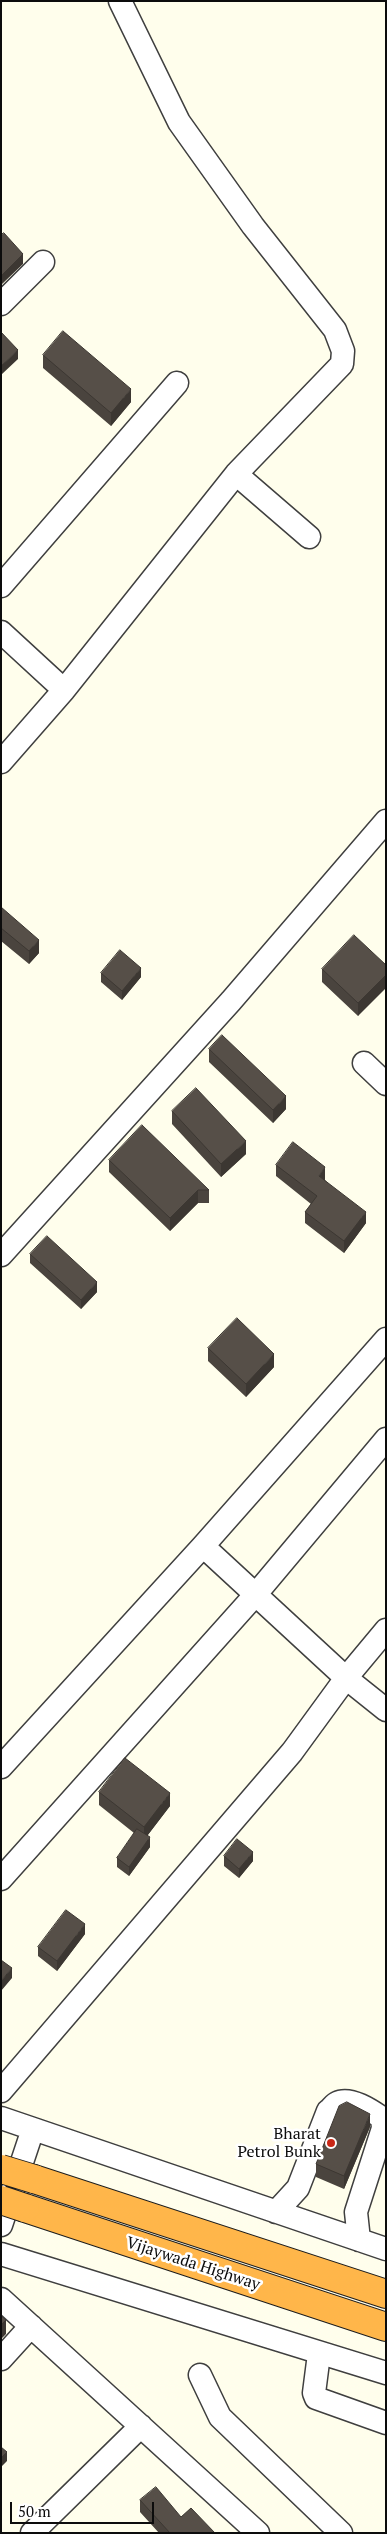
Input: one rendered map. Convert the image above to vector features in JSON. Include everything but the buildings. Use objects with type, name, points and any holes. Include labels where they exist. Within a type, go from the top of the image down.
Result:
[{"type":"highway","name":"Vijaywada Highway","points":[[1,2169],[386,2294]]},
{"type":"highway","name":"Vijaywada Highway","points":[[13,2204],[386,2328]]},
{"type":"street","points":[[1,762],[64,690],[236,474],[342,364],[343,351],[335,330],[253,226],[180,122],[120,1]]},
{"type":"street","points":[[1,304],[43,262]]},
{"type":"street","points":[[1,586],[177,383]]},
{"type":"street","points":[[236,474],[308,537]]},
{"type":"street","points":[[1,632],[64,690]]},
{"type":"street","points":[[1,1255],[231,1001],[386,821]]},
{"type":"street","points":[[364,1063],[386,1084]]},
{"type":"street","points":[[1,1767],[203,1546],[386,1339]]},
{"type":"street","points":[[1,1879],[256,1594],[386,1439]]},
{"type":"street","points":[[203,1546],[346,1678],[386,1710]]},
{"type":"street","points":[[1,2091],[292,1752],[346,1678],[386,1630]]},
{"type":"street","points":[[276,2212],[298,2188],[328,2111],[337,2103],[347,2101],[371,2110],[382,2118],[383,2128],[356,2212],[359,2240]]},
{"type":"street","points":[[1,2118],[386,2249]]},
{"type":"street","points":[[1,2225],[33,2129]]},
{"type":"street","points":[[1,2254],[319,2354],[386,2373]]},
{"type":"street","points":[[1,2299],[253,2531]]},
{"type":"street","points":[[1,2359],[31,2326]]},
{"type":"street","points":[[319,2354],[314,2393],[316,2398],[386,2423]]},
{"type":"street","points":[[200,2375],[220,2417],[341,2533]]},
{"type":"street","points":[[32,2533],[141,2426]]},
{"type":"place","name":"Bharat Petrol Bunk","points":[[331,2143]]}]
